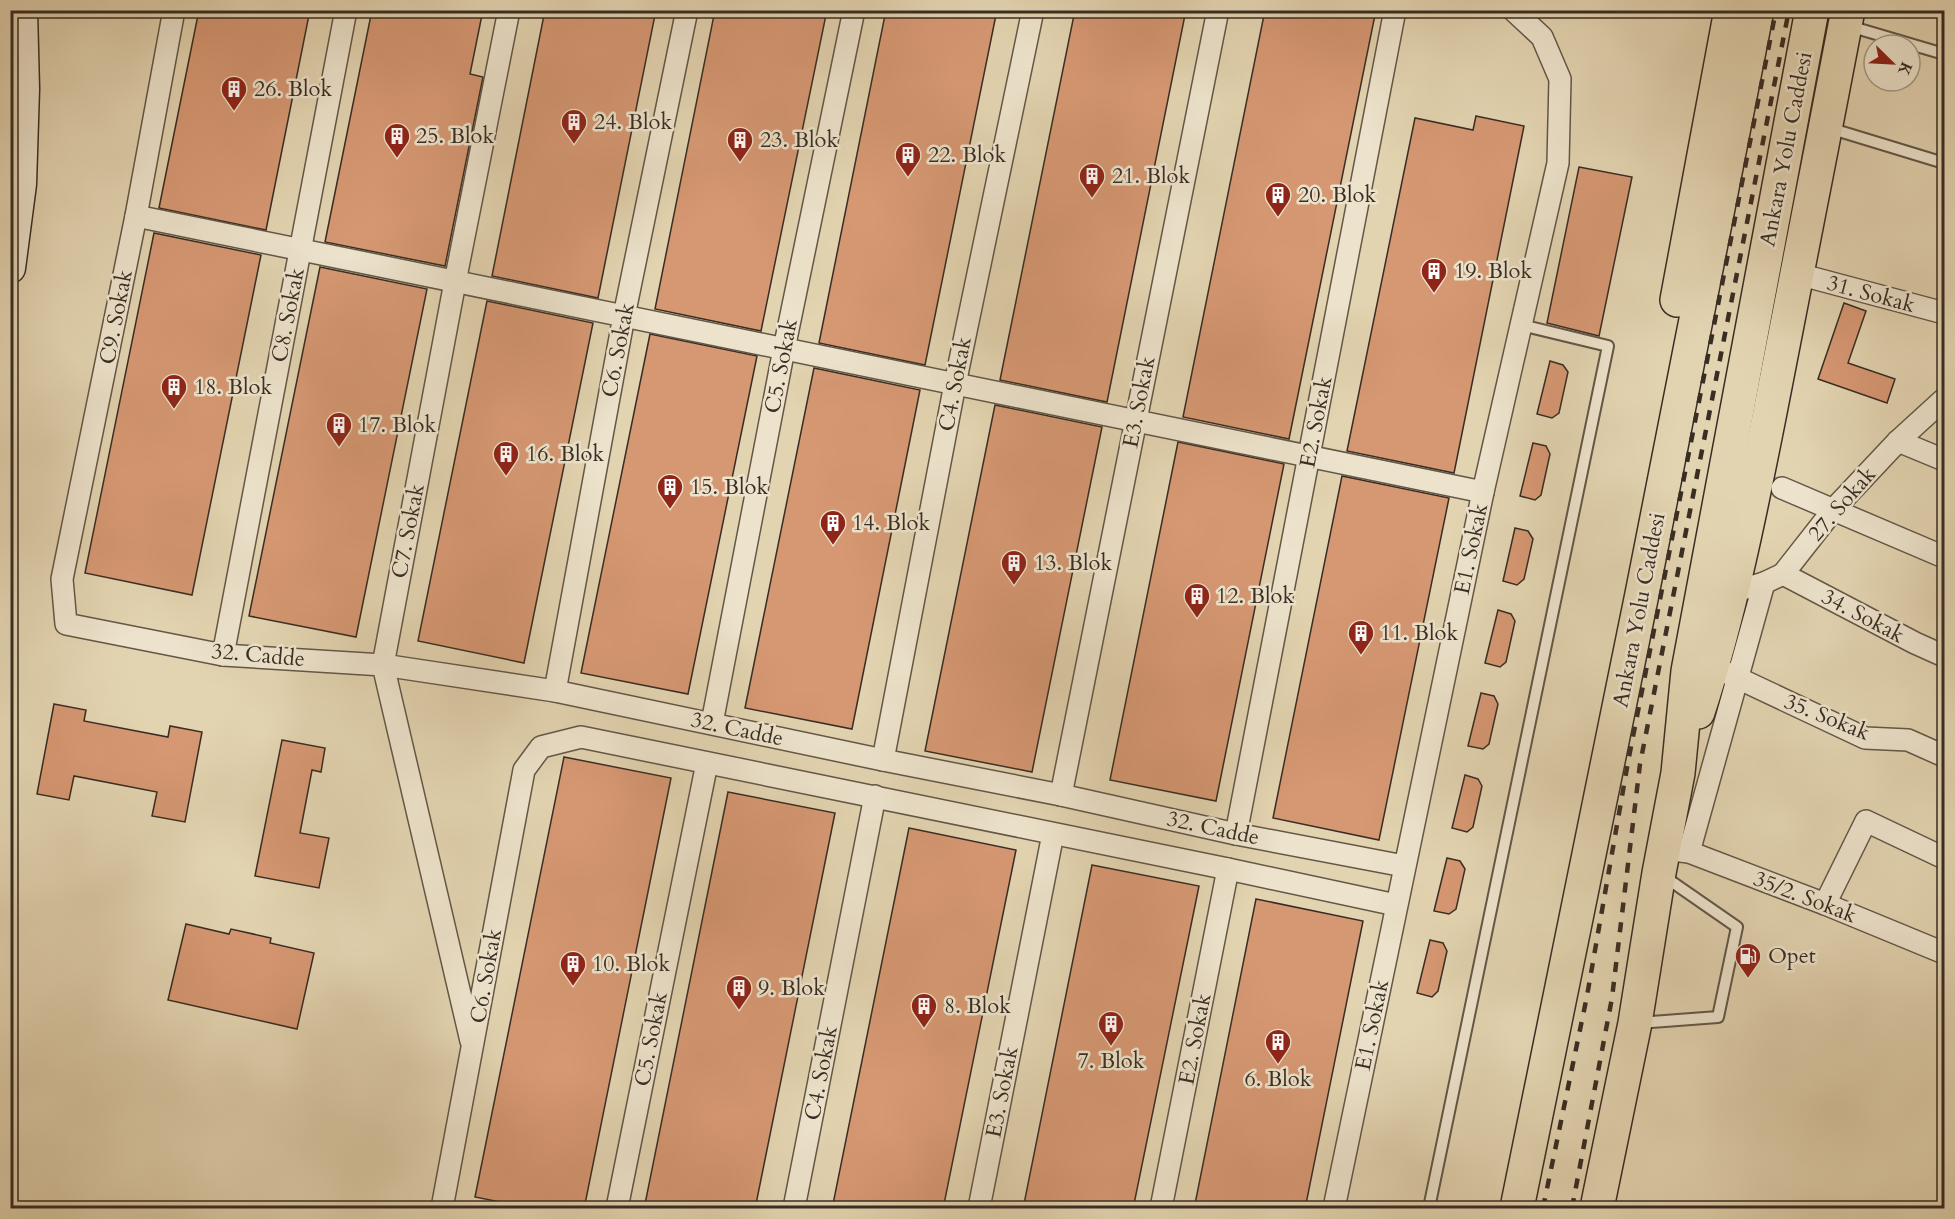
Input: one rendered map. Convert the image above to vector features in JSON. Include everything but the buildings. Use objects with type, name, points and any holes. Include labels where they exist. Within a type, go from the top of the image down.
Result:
[{"type":"highway","points":[[1596,824],[1628,556],[1731,10]]},
{"type":"highway","name":"Ankara Yolu Caddesi","points":[[1517,1209],[1596,824],[1757,10]]},
{"type":"highway","name":"Ankara Yolu Caddesi","points":[[1597,1209],[1671,858],[1688,671],[1812,10]]},
{"type":"highway","points":[[1678,773],[1725,672],[1732,592],[1798,274],[1847,18]]},
{"type":"main road","points":[[10,268],[21,184],[24,89],[22,10]]},
{"type":"street","name":"C9. Sokak","points":[[66,624],[62,579],[136,216],[174,10]]},
{"type":"street","name":"C8. Sokak","points":[[223,655],[346,10]]},
{"type":"street","name":"C7. Sokak","points":[[473,1048],[384,664],[455,282],[509,10]]},
{"type":"street","name":"C6. Sokak","points":[[555,691],[624,316],[687,10]]},
{"type":"street","name":"C5. Sokak","points":[[712,723],[784,349],[854,10]]},
{"type":"street","name":"C4. Sokak","points":[[883,760],[955,384],[1033,10]]},
{"type":"street","name":"E3. Sokak","points":[[1061,795],[1218,10]]},
{"type":"street","name":"E2. Sokak","points":[[1236,834],[1395,10]]},
{"type":"street","name":"E1. Sokak","points":[[1334,1209],[1483,492],[1558,163],[1560,79],[1542,37],[1513,10]]},
{"type":"street","points":[[136,216],[1483,492]]},
{"type":"street","name":"31. Sokak","points":[[1798,274],[1944,313]]},
{"type":"street","name":"27. Sokak","points":[[1774,579],[1834,509],[1898,441],[1944,399]]},
{"type":"street","points":[[1898,441],[1944,460]]},
{"type":"street","points":[[1782,488],[1944,557]]},
{"type":"street","points":[[1732,592],[1774,579]]},
{"type":"street","points":[[1671,858],[1725,672],[1774,579]]},
{"type":"street","name":"34. Sokak","points":[[1774,579],[1944,657]]},
{"type":"street","name":"32. Cadde","points":[[66,624],[223,655],[384,664],[555,691],[1061,795],[1236,834],[1404,866]]},
{"type":"street","name":"35. Sokak","points":[[1725,672],[1864,738],[1908,740],[1944,756]]},
{"type":"street","name":"32. Cadde","points":[[541,747],[581,737],[1396,905]]},
{"type":"street","name":"C6. Sokak","points":[[444,1208],[524,770],[541,747]]},
{"type":"street","name":"C5. Sokak","points":[[617,1209],[707,763]]},
{"type":"street","name":"C4. Sokak","points":[[794,1209],[875,796]]},
{"type":"street","points":[[1825,904],[1866,821],[1944,858]]},
{"type":"street","name":"E3. Sokak","points":[[979,1209],[1053,834]]},
{"type":"street","name":"35/2. Sokak","points":[[1671,858],[1825,904],[1944,953]]},
{"type":"street","name":"E2. Sokak","points":[[1161,1209],[1228,869]]},
{"type":"lane","points":[[1847,18],[1944,54]]},
{"type":"lane","points":[[1826,127],[1944,163]]},
{"type":"lane","points":[[1429,1209],[1608,346],[1521,326]]},
{"type":"lane","points":[[1635,1023],[1718,1017],[1737,927],[1671,858]]},
{"type":"railway","points":[[1543,1208],[1587,996],[1628,762],[1776,10]]},
{"type":"railway","points":[[1572,1208],[1612,998],[1640,764],[1789,10]]},
{"type":"place","name":"26. Blok","points":[[234,112]]},
{"type":"place","name":"24. Blok","points":[[574,145]]},
{"type":"place","name":"25. Blok","points":[[397,159]]},
{"type":"place","name":"23. Blok","points":[[740,163]]},
{"type":"place","name":"22. Blok","points":[[908,178]]},
{"type":"place","name":"21. Blok","points":[[1092,199]]},
{"type":"place","name":"20. Blok","points":[[1278,218]]},
{"type":"place","name":"19. Blok","points":[[1434,294]]},
{"type":"place","name":"18. Blok","points":[[174,410]]},
{"type":"place","name":"17. Blok","points":[[339,448]]},
{"type":"place","name":"16. Blok","points":[[506,477]]},
{"type":"place","name":"15. Blok","points":[[670,510]]},
{"type":"place","name":"14. Blok","points":[[833,546]]},
{"type":"place","name":"13. Blok","points":[[1014,586]]},
{"type":"place","name":"12. Blok","points":[[1197,619]]},
{"type":"place","name":"11. Blok","points":[[1361,656]]},
{"type":"place","name":"Opet","points":[[1748,979]]},
{"type":"place","name":"10. Blok","points":[[573,987]]},
{"type":"place","name":"9. Blok","points":[[739,1011]]},
{"type":"place","name":"8. Blok","points":[[924,1029]]},
{"type":"place","name":"7. Blok","points":[[1111,1047]]},
{"type":"place","name":"6. Blok","points":[[1278,1065]]}]
